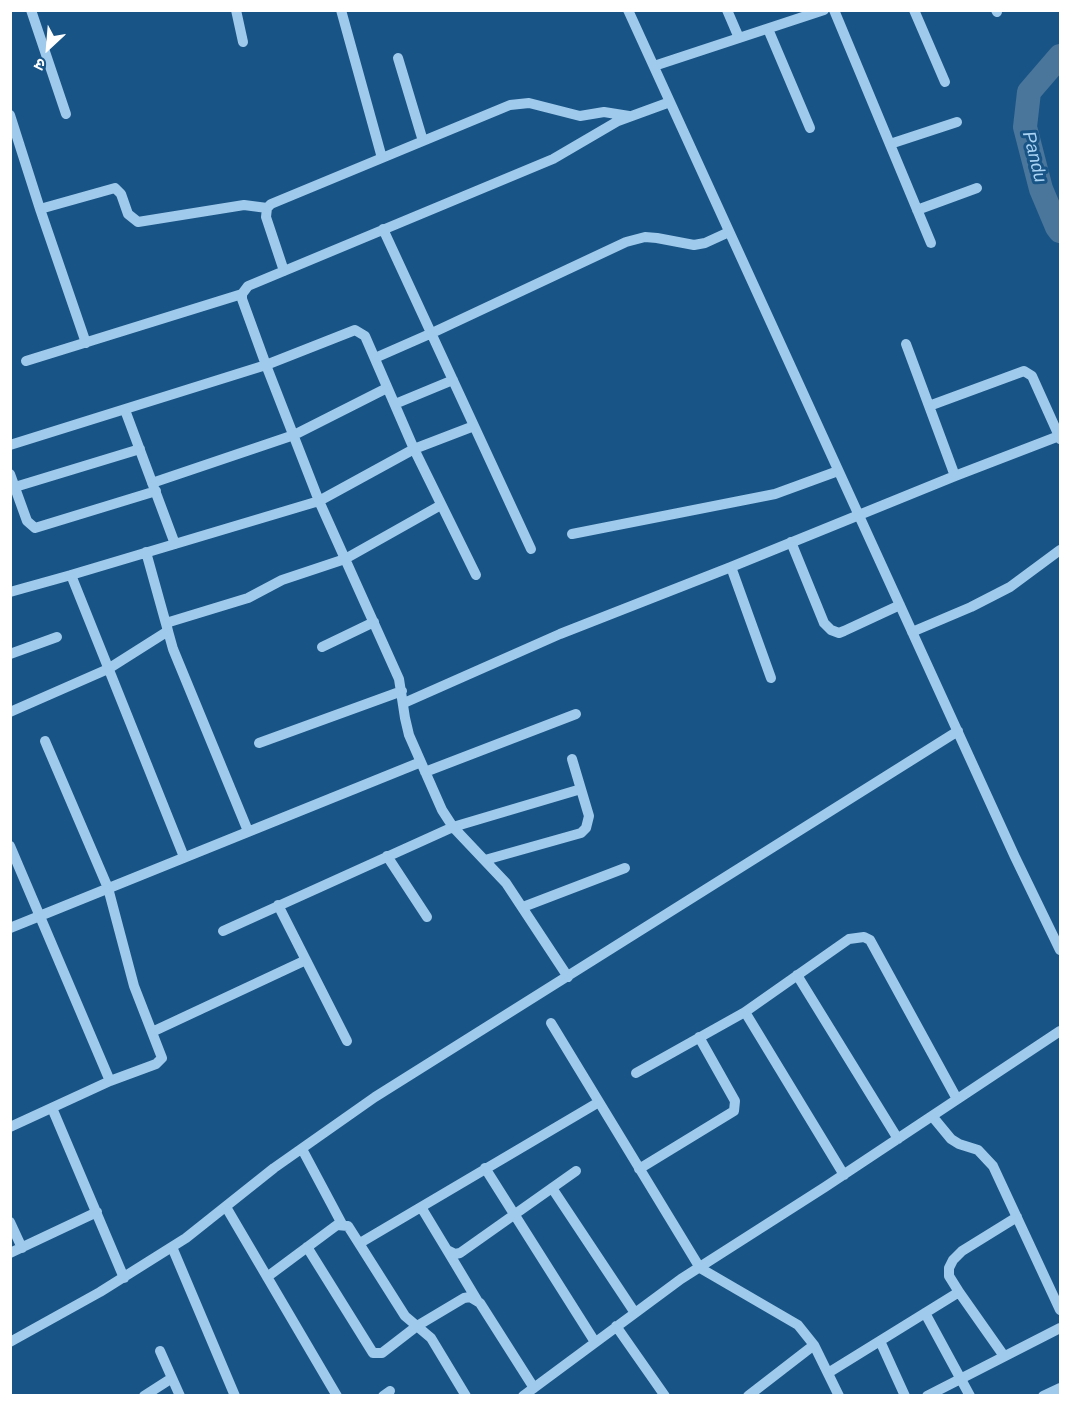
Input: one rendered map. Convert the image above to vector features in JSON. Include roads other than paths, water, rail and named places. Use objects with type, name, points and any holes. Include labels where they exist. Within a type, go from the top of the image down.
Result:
[{"type":"street","points":[[31,10],[66,114]]},
{"type":"street","points":[[236,10],[243,42]]},
{"type":"street","points":[[341,10],[382,158]]},
{"type":"street","points":[[628,10],[1015,857],[1060,950]]},
{"type":"street","points":[[727,10],[739,38]]},
{"type":"street","points":[[654,66],[824,10]]},
{"type":"street","points":[[834,10],[931,243]]},
{"type":"street","points":[[915,10],[945,82]]},
{"type":"street","points":[[768,29],[810,128]]},
{"type":"street","points":[[398,58],[423,141]]},
{"type":"street","points":[[27,361],[242,294],[248,286],[553,159],[629,116],[670,102]]},
{"type":"street","points":[[284,271],[266,217],[267,208],[271,204],[510,105],[529,103],[580,116],[604,112],[629,116]]},
{"type":"street","points":[[12,122],[86,343]]},
{"type":"street","points":[[890,144],[957,122]]},
{"type":"street","points":[[40,209],[115,188],[121,194],[128,214],[138,222],[244,205],[267,208]]},
{"type":"street","points":[[917,210],[977,188]]},
{"type":"street","points":[[383,230],[531,549]]},
{"type":"street","points":[[375,358],[626,242],[645,237],[694,244],[705,243],[729,232]]},
{"type":"street","points":[[242,294],[266,365],[319,501],[397,673],[409,735],[442,810],[453,827],[506,883],[568,978]]},
{"type":"street","points":[[10,445],[266,365],[355,330],[365,336],[414,449],[476,575]]},
{"type":"street","points":[[906,344],[955,476]]},
{"type":"street","points":[[404,703],[561,634],[858,514],[1060,437],[1032,376],[1024,371],[929,406]]},
{"type":"street","points":[[395,404],[453,380]]},
{"type":"street","points":[[10,474],[27,521],[35,528],[294,435],[387,388]]},
{"type":"street","points":[[125,410],[176,544]]},
{"type":"street","points":[[10,592],[319,501],[414,449],[474,426]]},
{"type":"street","points":[[15,487],[140,449]]},
{"type":"street","points":[[572,534],[786,492],[838,471]]},
{"type":"street","points":[[166,623],[248,598],[282,580],[345,559],[441,505]]},
{"type":"street","points":[[790,542],[824,623],[831,630],[844,632],[900,605]]},
{"type":"street","points":[[912,632],[971,607],[1010,587],[1060,550]]},
{"type":"street","points":[[10,712],[108,669],[168,631],[146,552]]},
{"type":"street","points":[[731,567],[771,678]]},
{"type":"street","points":[[71,575],[184,857]]},
{"type":"street","points":[[322,647],[374,622]]},
{"type":"street","points":[[166,623],[181,669],[248,831]]},
{"type":"street","points":[[10,654],[57,637]]},
{"type":"street","points":[[259,743],[402,691]]},
{"type":"street","points":[[10,928],[248,831],[576,714]]},
{"type":"street","points":[[10,1342],[124,1278],[172,1247],[375,1097],[568,978],[958,731]]},
{"type":"street","points":[[10,1127],[110,1081],[160,1062],[162,1058],[134,986],[108,888],[45,741]]},
{"type":"street","points":[[485,860],[580,833],[586,828],[589,816],[572,759]]},
{"type":"street","points":[[223,931],[453,827],[581,789]]},
{"type":"street","points":[[10,846],[110,1081]]},
{"type":"street","points":[[387,856],[427,917]]},
{"type":"street","points":[[523,907],[625,868]]},
{"type":"street","points":[[278,905],[347,1041]]},
{"type":"street","points":[[636,1073],[745,1012],[849,939],[864,937],[870,940],[957,1099]]},
{"type":"street","points":[[152,1032],[306,960]]},
{"type":"street","points":[[797,975],[898,1139]]},
{"type":"street","points":[[745,1012],[844,1175]]},
{"type":"street","points":[[550,1023],[700,1268],[798,1325],[814,1345],[839,1395]]},
{"type":"street","points":[[523,1395],[681,1279],[844,1175],[1060,1031]]},
{"type":"street","points":[[639,1169],[734,1111],[735,1101],[699,1038]]},
{"type":"street","points":[[360,1243],[599,1102]]},
{"type":"street","points":[[52,1108],[124,1278]]},
{"type":"street","points":[[932,1116],[951,1139],[978,1150],[993,1166],[1060,1310]]},
{"type":"street","points":[[302,1149],[342,1224]]},
{"type":"street","points":[[485,1168],[595,1342]]},
{"type":"street","points":[[447,1250],[451,1253],[460,1253],[576,1171]]},
{"type":"street","points":[[552,1188],[635,1313]]},
{"type":"street","points":[[226,1207],[337,1395]]},
{"type":"street","points":[[421,1207],[534,1388]]},
{"type":"street","points":[[10,1253],[97,1212]]},
{"type":"street","points":[[1004,1356],[949,1276],[949,1268],[962,1251],[1017,1217]]},
{"type":"street","points":[[10,1222],[22,1248]]},
{"type":"street","points":[[267,1277],[337,1225],[348,1226],[405,1317],[431,1338],[466,1395]]},
{"type":"street","points":[[172,1247],[235,1395]]},
{"type":"street","points":[[308,1247],[373,1353],[382,1353],[417,1326],[464,1298],[470,1297],[477,1300]]},
{"type":"street","points":[[828,1373],[959,1292]]},
{"type":"street","points":[[926,1313],[970,1395]]},
{"type":"street","points":[[616,1326],[665,1395]]},
{"type":"street","points":[[927,1395],[1060,1328]]},
{"type":"street","points":[[880,1341],[905,1395]]},
{"type":"street","points":[[753,1394],[814,1345]]},
{"type":"street","points":[[159,1351],[180,1395]]},
{"type":"street","points":[[144,1395],[172,1378]]},
{"type":"street","points":[[1043,1395],[1060,1388]]},
{"type":"waterway","name":"Pandu","points":[[1060,56],[1029,92],[1025,127],[1041,189],[1060,231]]}]
